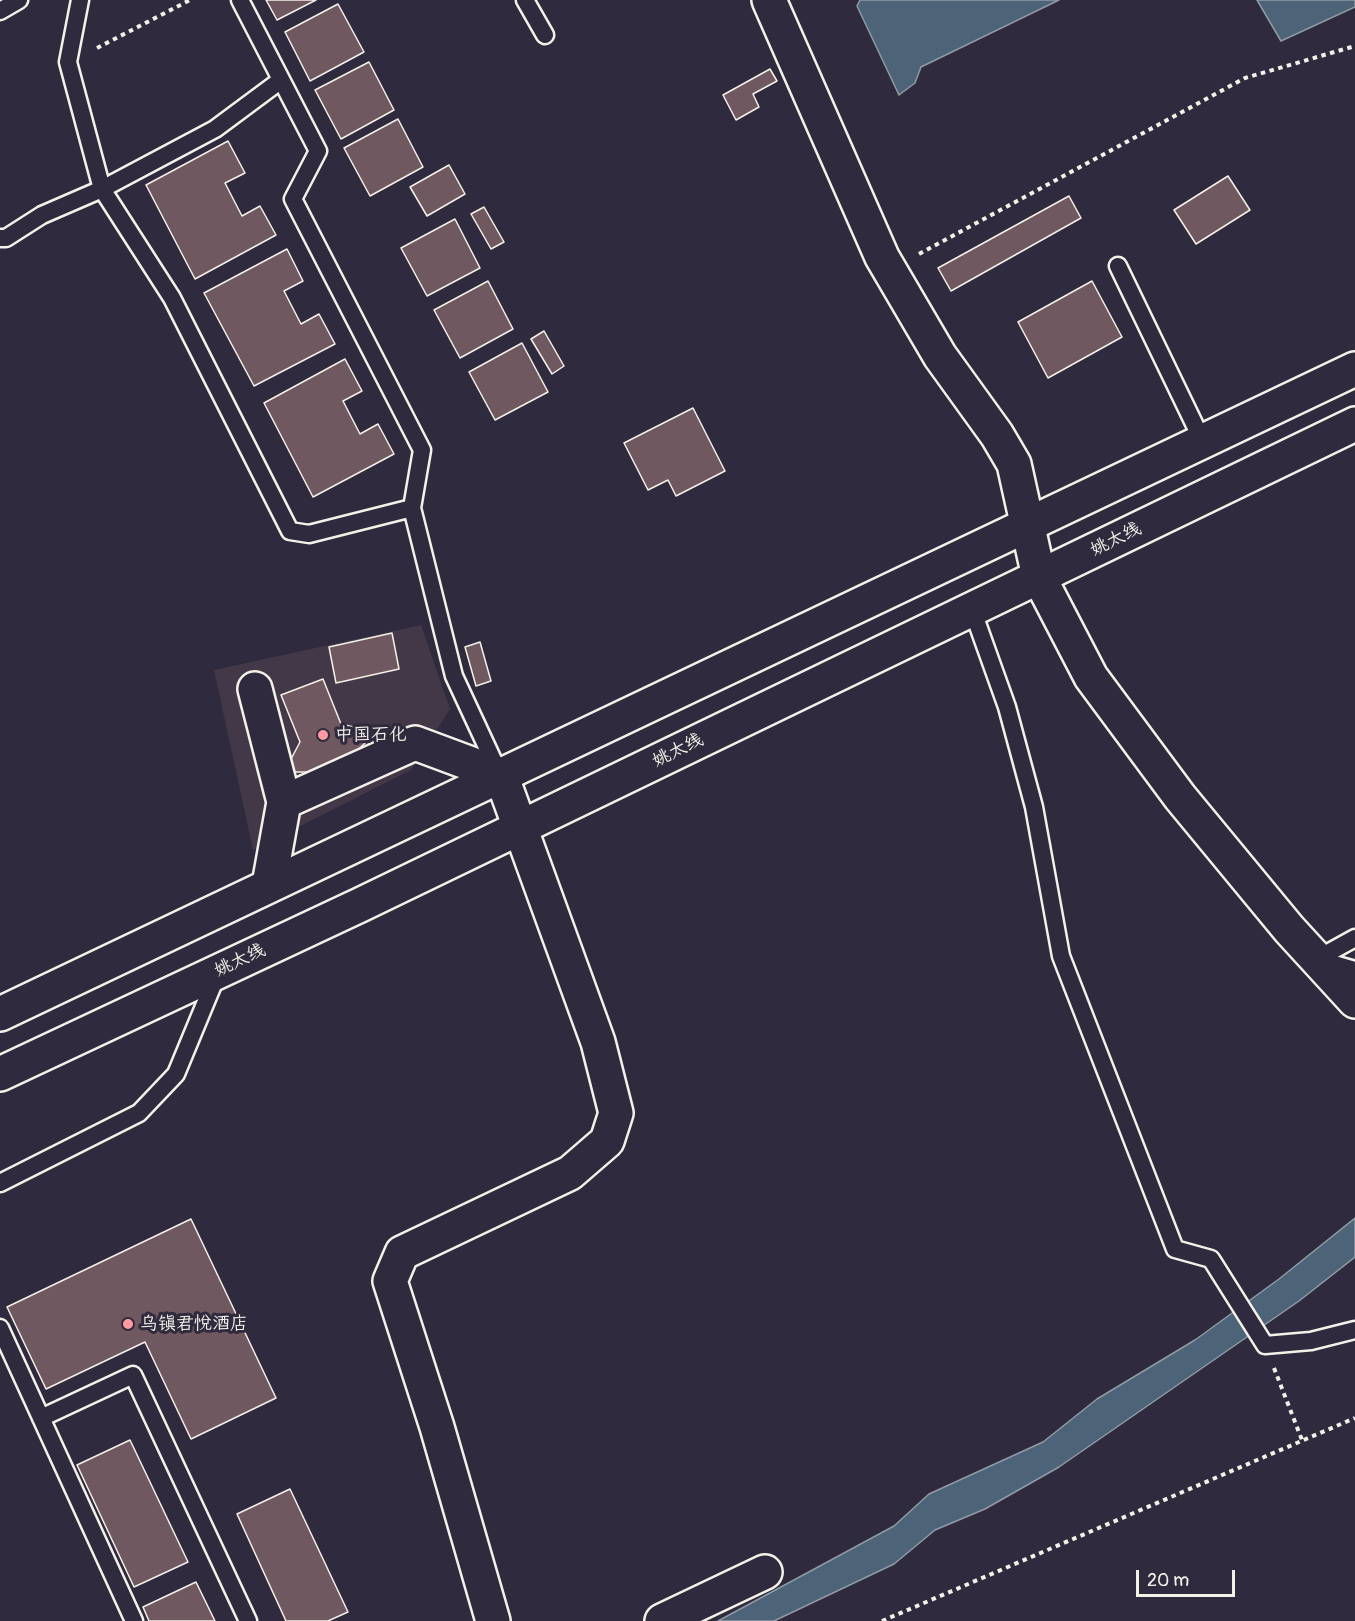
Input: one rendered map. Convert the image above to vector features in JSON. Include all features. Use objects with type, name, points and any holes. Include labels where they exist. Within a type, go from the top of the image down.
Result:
[{"type":"main road","points":[[768,0],[890,270],[940,356],[997,435],[1014,464],[1039,577],[1091,677],[1180,797],[1317,959],[1355,1000]]},
{"type":"main road","points":[[0,1014],[1355,369]]},
{"type":"main road","name":"姚太线","points":[[0,1074],[218,972],[1355,424]]},
{"type":"main road","points":[[255,689],[284,802],[269,885]]},
{"type":"main road","points":[[284,802],[416,742],[501,775],[598,1042],[616,1113],[607,1141],[570,1173],[402,1253],[390,1281],[437,1427],[493,1621]]},
{"type":"main road","points":[[662,1621],[765,1572]]},
{"type":"lane","points":[[0,11],[19,0]]},
{"type":"lane","points":[[80,0],[68,62],[102,189],[172,298],[290,531],[309,534],[412,508]]},
{"type":"lane","points":[[240,0],[318,151],[293,200],[422,450],[412,508],[454,676],[501,775]]},
{"type":"lane","points":[[525,0],[545,35]]},
{"type":"lane","points":[[0,238],[6,238],[42,216],[102,189],[215,129],[281,80]]},
{"type":"lane","points":[[1118,266],[1203,442]]},
{"type":"lane","points":[[972,609],[1007,706],[1034,807],[1060,956],[1176,1249],[1211,1259],[1265,1345],[1311,1341],[1355,1330]]},
{"type":"lane","points":[[1317,959],[1355,938]]},
{"type":"lane","points":[[1317,959],[1355,970]]},
{"type":"lane","points":[[0,1182],[139,1113],[176,1074],[218,972]]},
{"type":"lane","points":[[0,1328],[134,1621]]},
{"type":"lane","points":[[41,1418],[133,1375],[248,1621]]},
{"type":"path","points":[[68,62],[190,0]]},
{"type":"path","points":[[890,270],[1245,78],[1355,46]]},
{"type":"path","points":[[1265,1345],[1302,1440]]},
{"type":"path","points":[[882,1621],[1355,1418]]},
{"type":"shaded area","points":[[421,625],[450,709],[411,770],[253,850],[214,670]]},
{"type":"water","points":[[860,0],[1059,0],[921,67],[915,83],[899,95],[857,6]]},
{"type":"water","points":[[1257,0],[1355,0],[1355,7],[1281,41]]},
{"type":"water","points":[[1355,1218],[1355,1257],[1299,1301],[1059,1467],[985,1509],[935,1530],[894,1564],[774,1621],[718,1621],[894,1526],[929,1494],[1043,1442],[1097,1399],[1195,1340],[1279,1279]]},
{"type":"building","points":[[266,0],[316,0],[277,20]]},
{"type":"building","points":[[338,4],[364,52],[310,81],[285,32]]},
{"type":"building","points":[[369,62],[394,110],[341,139],[315,90]]},
{"type":"building","points":[[770,69],[777,81],[753,94],[759,107],[736,120],[723,95]]},
{"type":"building","points":[[398,119],[423,167],[370,196],[344,148]]},
{"type":"building","points":[[228,141],[245,173],[225,183],[242,216],[260,206],[276,235],[195,279],[146,185]]},
{"type":"building","points":[[449,165],[465,194],[427,216],[410,187]]},
{"type":"building","points":[[1228,176],[1250,210],[1196,244],[1174,210]]},
{"type":"building","points":[[1069,196],[1081,218],[951,291],[938,268]]},
{"type":"building","points":[[484,207],[504,242],[491,249],[471,214]]},
{"type":"building","points":[[455,219],[480,268],[427,296],[401,248]]},
{"type":"building","points":[[287,249],[303,281],[284,291],[301,324],[319,314],[335,344],[254,386],[204,293]]},
{"type":"building","points":[[488,281],[513,329],[460,358],[434,310]]},
{"type":"building","points":[[1092,281],[1122,337],[1048,378],[1018,322]]},
{"type":"building","points":[[544,331],[564,366],[552,374],[531,339]]},
{"type":"building","points":[[522,343],[548,392],[495,420],[469,372]]},
{"type":"building","points":[[345,359],[362,391],[343,401],[360,434],[378,424],[394,454],[313,497],[264,403]]},
{"type":"building","points":[[693,408],[725,471],[676,496],[668,480],[648,490],[624,443]]},
{"type":"building","points":[[392,633],[399,669],[336,683],[329,647]]},
{"type":"building","points":[[480,642],[491,681],[476,686],[465,647]]},
{"type":"building","points":[[323,679],[341,724],[362,729],[368,740],[355,753],[309,772],[294,772],[291,759],[300,742],[281,695]]},
{"type":"building","name":"乌镇君悦酒店","points":[[191,1219],[276,1398],[191,1439],[145,1342],[46,1389],[7,1307]]},
{"type":"building","points":[[130,1440],[188,1562],[134,1587],[77,1465]]},
{"type":"building","points":[[290,1489],[348,1612],[328,1621],[286,1621],[237,1514]]},
{"type":"building","points":[[196,1582],[215,1621],[149,1621],[143,1607]]},
{"type":"place","name":"中国石化","points":[[323,735]]},
{"type":"place","name":"乌镇君悦酒店","points":[[128,1324]]}]
